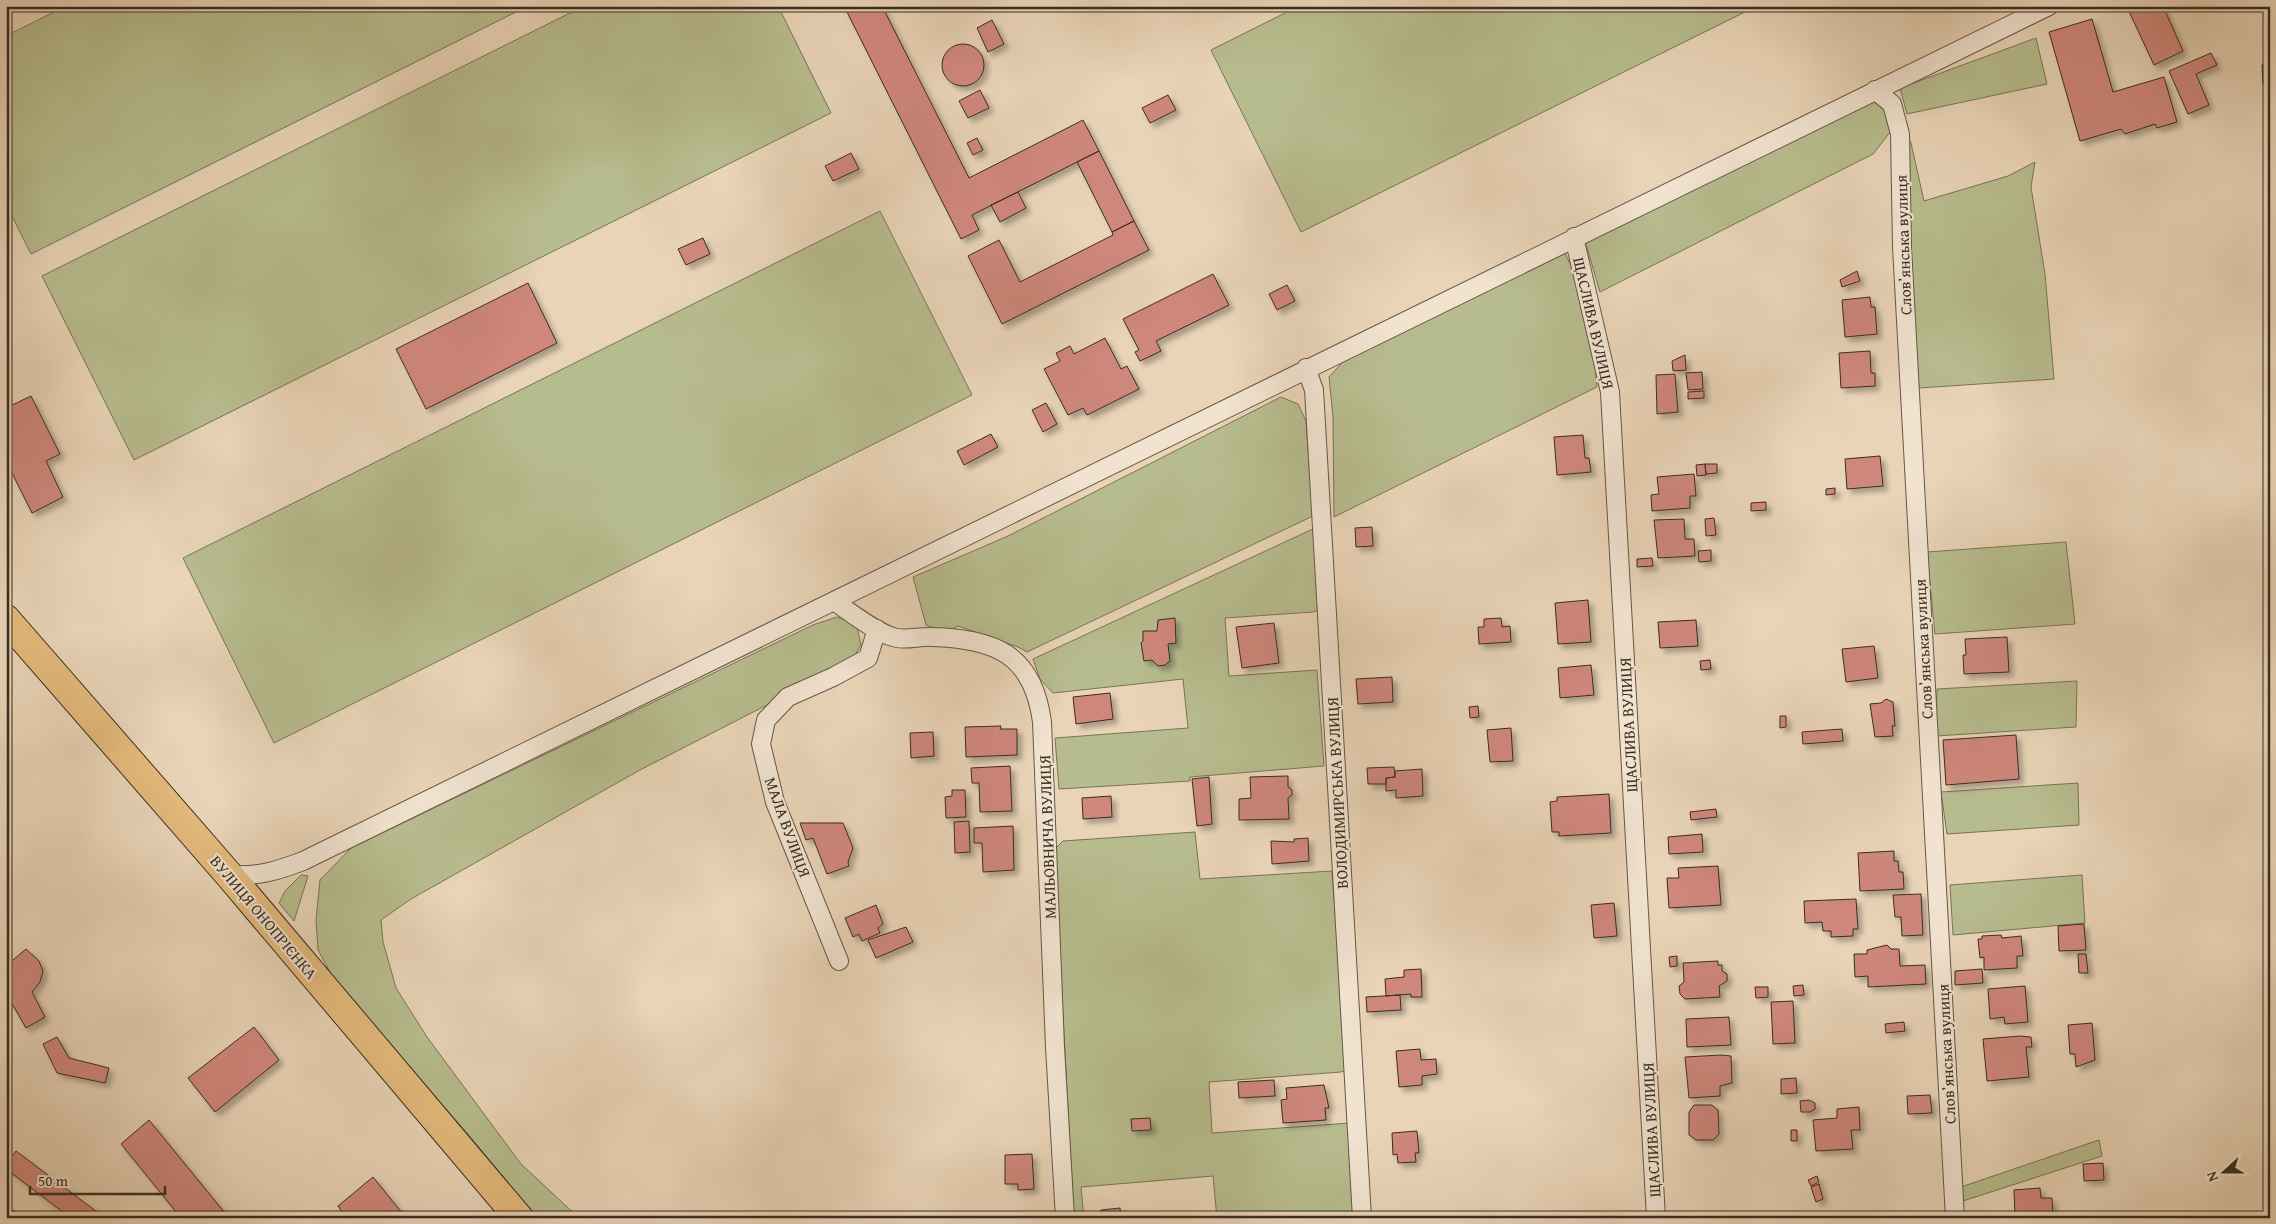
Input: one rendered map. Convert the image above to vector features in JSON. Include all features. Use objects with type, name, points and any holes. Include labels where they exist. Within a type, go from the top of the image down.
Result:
[{"type":"main road","name":"ВУЛИЦЯ ОНОПРІЄНКА","points":[[6,619],[229,875],[519,1218]]},
{"type":"street","points":[[229,875],[251,876],[275,872],[303,861],[1306,368],[2049,6]]},
{"type":"street","name":"Словʼянська вулиця","points":[[1875,90],[1892,104],[1900,134],[1902,247],[1955,1218]]},
{"type":"street","name":"ЩАСЛИВА ВУЛИЦЯ","points":[[1574,237],[1610,392],[1656,1218]]},
{"type":"street","name":"ВОЛОДИМИРСЬКА ВУЛИЦЯ","points":[[1306,368],[1314,400],[1362,1218]]},
{"type":"street","name":"МАЛЬОВНИЧА ВУЛИЦЯ","points":[[834,601],[896,638],[966,639],[997,648],[1017,662],[1030,677],[1039,700],[1042,722],[1055,1047],[1065,1218]]},
{"type":"street","name":"МАЛА ВУЛИЦЯ","points":[[839,961],[775,802],[761,744],[766,720],[788,697],[833,677],[868,658],[877,628]]},
{"type":"green space","points":[[66,6],[528,6],[31,254],[6,204],[6,36]]},
{"type":"green space","points":[[584,6],[778,6],[831,113],[134,460],[42,276]]},
{"type":"green space","points":[[1299,6],[1757,6],[1301,232],[1211,50]]},
{"type":"green space","points":[[2036,38],[2047,84],[1907,114],[1900,88]]},
{"type":"green space","points":[[1872,100],[1884,110],[1891,131],[1873,154],[1600,292],[1585,241]]},
{"type":"green space","points":[[1907,134],[1911,143],[1924,201],[2008,176],[2035,162],[2031,187],[2045,274],[2054,379],[1919,388],[1914,324]]},
{"type":"green space","points":[[880,211],[972,395],[274,743],[183,558]]},
{"type":"green space","points":[[1565,253],[1572,268],[1595,362],[1597,387],[1334,517],[1333,417],[1329,377],[1349,355]]},
{"type":"green space","points":[[1281,397],[1298,404],[1306,421],[1313,516],[1027,652],[1018,647],[958,626],[946,632],[926,625],[913,577],[1008,536]]},
{"type":"green space","points":[[1315,528],[1319,610],[1225,618],[1229,676],[1317,670],[1324,766],[1190,777],[1190,781],[1059,789],[1055,738],[1188,728],[1183,679],[1053,693],[1040,679],[1033,659]]},
{"type":"green space","points":[[2066,542],[2075,624],[1935,634],[1927,552]]},
{"type":"green space","points":[[837,617],[856,623],[861,645],[851,662],[640,770],[411,899],[381,920],[383,942],[396,988],[427,1037],[521,1164],[579,1218],[537,1218],[467,1133],[338,987],[318,950],[316,920],[320,880],[351,848],[813,625]]},
{"type":"green space","points":[[2077,681],[2076,727],[1936,736],[1937,689]]},
{"type":"green space","points":[[2078,783],[2079,825],[1947,834],[1941,792]]},
{"type":"green space","points":[[1195,832],[1200,879],[1332,871],[1347,1070],[1209,1082],[1212,1133],[1350,1123],[1356,1218],[1217,1218],[1213,1176],[1081,1187],[1084,1218],[1074,1218],[1054,850],[1063,841]]},
{"type":"green space","points":[[301,875],[308,876],[294,921],[279,903],[285,891]]},
{"type":"green space","points":[[2082,875],[2085,923],[1953,935],[1950,885]]},
{"type":"green space","points":[[2099,1140],[2102,1156],[1963,1201],[1961,1187]]},
{"type":"building","points":[[844,6],[882,6],[969,178],[1083,120],[1099,151],[972,215],[979,230],[961,239]]},
{"type":"building","points":[[2163,6],[2183,51],[2154,65],[2127,7]]},
{"type":"building","points":[[2092,19],[2113,92],[2164,77],[2177,122],[2157,128],[2155,124],[2125,134],[2121,129],[2080,141],[2049,32]]},
{"type":"building","points":[[992,20],[1004,44],[988,52],[977,28]]},
{"type":"building","points":[[967,44],[975,47],[981,53],[984,65],[981,77],[975,83],[959,86],[951,83],[945,77],[942,61],[945,53],[951,47]]},
{"type":"building","points":[[2211,53],[2217,65],[2196,74],[2209,105],[2188,114],[2169,71]]},
{"type":"building","points":[[2262,65],[2270,65],[2270,84],[2263,84]]},
{"type":"building","points":[[980,90],[989,108],[968,118],[959,101]]},
{"type":"building","points":[[1168,95],[1176,110],[1150,123],[1142,108]]},
{"type":"building","points":[[977,138],[983,150],[973,155],[967,143]]},
{"type":"building","points":[[1099,151],[1134,221],[1112,232],[1077,162]]},
{"type":"building","points":[[851,153],[859,169],[833,181],[825,166]]},
{"type":"building","points":[[1018,192],[1026,208],[1000,222],[991,205]]},
{"type":"building","points":[[1134,221],[1149,250],[1002,324],[968,256],[999,240],[1020,282],[1113,235],[1112,232]]},
{"type":"building","points":[[703,238],[710,254],[686,265],[678,249]]},
{"type":"building","points":[[1857,271],[1860,281],[1842,287],[1840,280]]},
{"type":"building","points":[[1213,274],[1229,305],[1156,341],[1161,351],[1140,361],[1135,352],[1139,350],[1123,319]]},
{"type":"building","points":[[528,283],[557,343],[426,409],[396,349]]},
{"type":"building","points":[[1287,285],[1295,301],[1277,310],[1269,294]]},
{"type":"building","points":[[1870,297],[1871,307],[1875,307],[1877,334],[1845,337],[1842,300]]},
{"type":"building","points":[[1105,338],[1121,369],[1127,366],[1139,389],[1087,415],[1083,408],[1068,415],[1044,369],[1060,361],[1056,353],[1070,346],[1074,354]]},
{"type":"building","points":[[1870,351],[1871,373],[1875,373],[1875,386],[1841,388],[1839,353]]},
{"type":"building","points":[[1685,355],[1686,370],[1673,371],[1672,361]]},
{"type":"building","points":[[1702,372],[1703,389],[1688,390],[1686,373]]},
{"type":"building","points":[[1675,374],[1678,412],[1657,414],[1656,375]]},
{"type":"building","points":[[1704,391],[1704,398],[1688,399],[1688,392]]},
{"type":"building","points":[[31,396],[60,454],[46,461],[63,497],[32,513],[6,461],[6,408]]},
{"type":"building","points":[[1046,403],[1057,424],[1043,432],[1032,410]]},
{"type":"building","points":[[991,434],[998,447],[964,465],[957,451]]},
{"type":"building","points":[[1583,435],[1585,458],[1589,458],[1591,472],[1557,475],[1554,437]]},
{"type":"building","points":[[1880,456],[1883,486],[1847,489],[1845,459]]},
{"type":"building","points":[[1705,464],[1706,475],[1697,476],[1696,465]]},
{"type":"building","points":[[1705,464],[1717,464],[1717,473],[1706,474]]},
{"type":"building","points":[[1694,474],[1696,496],[1690,496],[1690,508],[1652,511],[1651,495],[1659,494],[1657,477]]},
{"type":"building","points":[[1835,488],[1835,494],[1826,495],[1826,489]]},
{"type":"building","points":[[1766,502],[1766,510],[1751,511],[1751,503]]},
{"type":"building","points":[[1714,518],[1716,535],[1706,536],[1705,519]]},
{"type":"building","points":[[1684,519],[1685,539],[1694,539],[1695,556],[1658,558],[1654,520]]},
{"type":"building","points":[[1372,527],[1373,546],[1356,547],[1355,528]]},
{"type":"building","points":[[1711,550],[1711,561],[1699,562],[1698,551]]},
{"type":"building","points":[[1652,558],[1653,566],[1637,567],[1637,559]]},
{"type":"building","points":[[1588,600],[1591,642],[1558,644],[1555,603]]},
{"type":"building","points":[[1175,618],[1176,643],[1168,644],[1170,661],[1165,665],[1158,666],[1152,660],[1144,661],[1141,643],[1143,641],[1143,631],[1157,631],[1158,620]]},
{"type":"building","points":[[1501,618],[1502,627],[1510,626],[1511,642],[1479,644],[1478,627],[1484,627],[1484,619]]},
{"type":"building","points":[[1696,620],[1698,646],[1660,648],[1658,622]]},
{"type":"building","points":[[1274,623],[1279,663],[1242,668],[1236,627]]},
{"type":"building","points":[[2007,637],[2009,672],[1964,674],[1963,655],[1966,655],[1965,639]]},
{"type":"building","points":[[1874,646],[1878,678],[1846,682],[1842,649]]},
{"type":"building","points":[[1710,660],[1711,669],[1701,670],[1700,661]]},
{"type":"building","points":[[1591,665],[1594,695],[1560,698],[1558,668]]},
{"type":"building","points":[[1392,677],[1393,702],[1358,704],[1356,679]]},
{"type":"building","points":[[1110,693],[1113,719],[1076,724],[1073,697]]},
{"type":"building","points":[[1886,699],[1893,702],[1895,726],[1892,726],[1893,736],[1875,737],[1870,704],[1881,703]]},
{"type":"building","points":[[1478,706],[1479,717],[1470,718],[1469,707]]},
{"type":"building","points":[[1780,716],[1786,716],[1786,727],[1780,728]]},
{"type":"building","points":[[1001,726],[1000,729],[1017,729],[1017,755],[966,757],[965,727]]},
{"type":"building","points":[[1511,728],[1513,761],[1490,762],[1487,730]]},
{"type":"building","points":[[1842,729],[1843,741],[1803,744],[1802,732]]},
{"type":"building","points":[[933,732],[934,756],[911,758],[910,733]]},
{"type":"building","points":[[2016,735],[2019,779],[1946,785],[1943,740]]},
{"type":"building","points":[[1010,766],[1012,811],[980,812],[979,783],[972,783],[971,768]]},
{"type":"building","points":[[1394,767],[1395,777],[1386,778],[1386,784],[1368,784],[1367,768]]},
{"type":"building","points":[[1422,769],[1423,796],[1396,798],[1396,790],[1386,791],[1386,778],[1395,777],[1395,771]]},
{"type":"building","points":[[1288,776],[1288,787],[1292,790],[1292,795],[1288,798],[1289,819],[1239,820],[1239,799],[1251,798],[1250,777]]},
{"type":"building","points":[[1209,777],[1212,824],[1197,826],[1192,779]]},
{"type":"building","points":[[952,790],[965,790],[966,817],[946,818],[945,797],[952,796]]},
{"type":"building","points":[[1609,794],[1611,833],[1559,836],[1559,832],[1552,832],[1550,802],[1557,801],[1557,797]]},
{"type":"building","points":[[1111,796],[1112,817],[1083,819],[1082,798]]},
{"type":"building","points":[[1716,809],[1717,817],[1691,820],[1690,812]]},
{"type":"building","points":[[969,821],[970,852],[955,853],[954,822]]},
{"type":"building","points":[[800,823],[843,823],[853,848],[848,862],[849,866],[827,874],[813,838],[806,840]]},
{"type":"building","points":[[1013,826],[1014,870],[983,872],[982,843],[974,843],[974,828]]},
{"type":"building","points":[[1702,834],[1703,852],[1669,854],[1668,837]]},
{"type":"building","points":[[1308,838],[1309,861],[1272,864],[1271,841],[1294,842],[1294,839]]},
{"type":"building","points":[[1894,851],[1894,861],[1898,861],[1899,872],[1903,872],[1904,889],[1860,891],[1858,853]]},
{"type":"building","points":[[1718,866],[1721,905],[1669,908],[1667,878],[1679,878],[1678,868]]},
{"type":"building","points":[[1921,894],[1923,935],[1902,936],[1901,917],[1895,917],[1893,895]]},
{"type":"building","points":[[1856,899],[1858,929],[1853,929],[1853,936],[1831,937],[1831,931],[1823,931],[1822,922],[1805,923],[1804,901]]},
{"type":"building","points":[[1614,903],[1617,936],[1594,938],[1591,905]]},
{"type":"building","points":[[876,905],[883,924],[878,928],[880,933],[862,941],[859,934],[853,937],[845,918]]},
{"type":"building","points":[[2084,924],[2086,950],[2059,951],[2058,926]]},
{"type":"building","points":[[906,927],[913,942],[876,958],[868,940]]},
{"type":"building","points":[[2001,935],[2002,938],[2021,936],[2023,956],[2017,956],[2017,968],[1984,970],[1984,957],[1980,958],[1978,939],[1982,939],[1982,936]]},
{"type":"building","points":[[1887,945],[1891,949],[1899,949],[1900,966],[1925,965],[1926,984],[1868,987],[1868,976],[1855,977],[1854,954],[1867,954],[1867,950]]},
{"type":"building","points":[[26,949],[39,961],[43,971],[40,982],[32,992],[45,1017],[26,1028],[6,993],[6,966]]},
{"type":"building","points":[[2078,954],[2086,954],[2088,973],[2079,973]]},
{"type":"building","points":[[1677,956],[1677,966],[1670,967],[1669,957]]},
{"type":"building","points":[[1718,961],[1718,965],[1722,965],[1722,971],[1727,974],[1727,981],[1719,986],[1720,997],[1685,999],[1680,994],[1679,986],[1684,982],[1683,963]]},
{"type":"building","points":[[1421,969],[1422,997],[1411,997],[1411,994],[1386,996],[1385,979],[1404,977],[1404,970]]},
{"type":"building","points":[[1982,969],[1983,983],[1955,985],[1955,971]]},
{"type":"building","points":[[1803,985],[1804,995],[1794,996],[1793,986]]},
{"type":"building","points":[[2025,986],[2028,1022],[2005,1024],[2004,1017],[1990,1019],[1988,989]]},
{"type":"building","points":[[1755,987],[1768,987],[1768,997],[1756,998]]},
{"type":"building","points":[[1400,995],[1401,1010],[1367,1012],[1366,997]]},
{"type":"building","points":[[1793,1001],[1795,1043],[1773,1044],[1771,1002]]},
{"type":"building","points":[[1729,1017],[1731,1045],[1687,1047],[1686,1019]]},
{"type":"building","points":[[1904,1022],[1905,1031],[1886,1033],[1885,1024]]},
{"type":"building","points":[[2092,1023],[2095,1060],[2076,1067],[2075,1054],[2070,1054],[2068,1025]]},
{"type":"building","points":[[254,1027],[279,1060],[215,1112],[188,1078]]},
{"type":"building","points":[[57,1037],[69,1058],[109,1068],[105,1083],[57,1073],[43,1044]]},
{"type":"building","points":[[2031,1037],[2032,1047],[2026,1047],[2029,1077],[1987,1081],[1983,1039]]},
{"type":"building","points":[[1420,1049],[1421,1060],[1436,1059],[1437,1074],[1422,1076],[1422,1085],[1399,1087],[1396,1051]]},
{"type":"building","points":[[1731,1056],[1732,1083],[1720,1086],[1720,1096],[1689,1098],[1685,1057]]},
{"type":"building","points":[[1796,1078],[1797,1093],[1781,1094],[1781,1079]]},
{"type":"building","points":[[1274,1080],[1275,1096],[1239,1098],[1238,1082]]},
{"type":"building","points":[[1324,1085],[1329,1108],[1325,1108],[1326,1120],[1283,1123],[1281,1100],[1287,1099],[1286,1088]]},
{"type":"building","points":[[1930,1095],[1932,1113],[1908,1114],[1907,1096]]},
{"type":"building","points":[[1809,1100],[1815,1103],[1815,1109],[1810,1112],[1801,1112],[1800,1101]]},
{"type":"building","points":[[1694,1105],[1712,1105],[1718,1110],[1719,1134],[1713,1140],[1696,1140],[1689,1135],[1689,1112]]},
{"type":"building","points":[[1859,1107],[1860,1130],[1851,1130],[1853,1149],[1816,1151],[1813,1120],[1837,1118],[1837,1109]]},
{"type":"building","points":[[1150,1118],[1151,1130],[1132,1131],[1131,1119]]},
{"type":"building","points":[[149,1120],[229,1218],[181,1218],[121,1144]]},
{"type":"building","points":[[1791,1130],[1797,1130],[1797,1141],[1791,1141]]},
{"type":"building","points":[[1417,1131],[1419,1153],[1415,1153],[1416,1162],[1398,1163],[1397,1154],[1393,1155],[1392,1133]]},
{"type":"building","points":[[16,1151],[105,1218],[71,1218],[6,1169],[6,1165]]},
{"type":"building","points":[[1032,1154],[1034,1189],[1018,1190],[1018,1184],[1005,1184],[1005,1155]]},
{"type":"building","points":[[2103,1163],[2104,1180],[2084,1181],[2083,1164]]},
{"type":"building","points":[[1817,1176],[1819,1182],[1811,1186],[1808,1180]]},
{"type":"building","points":[[373,1177],[406,1218],[346,1218],[338,1206]]},
{"type":"building","points":[[1819,1184],[1823,1199],[1816,1202],[1811,1187]]},
{"type":"building","points":[[2040,1188],[2041,1198],[2052,1198],[2053,1216],[2000,1218],[2015,1216],[2014,1190]]},
{"type":"building","points":[[6,1205],[22,1218],[6,1218]]},
{"type":"building","points":[[1120,1208],[1121,1218],[1102,1218],[1101,1210]]}]
